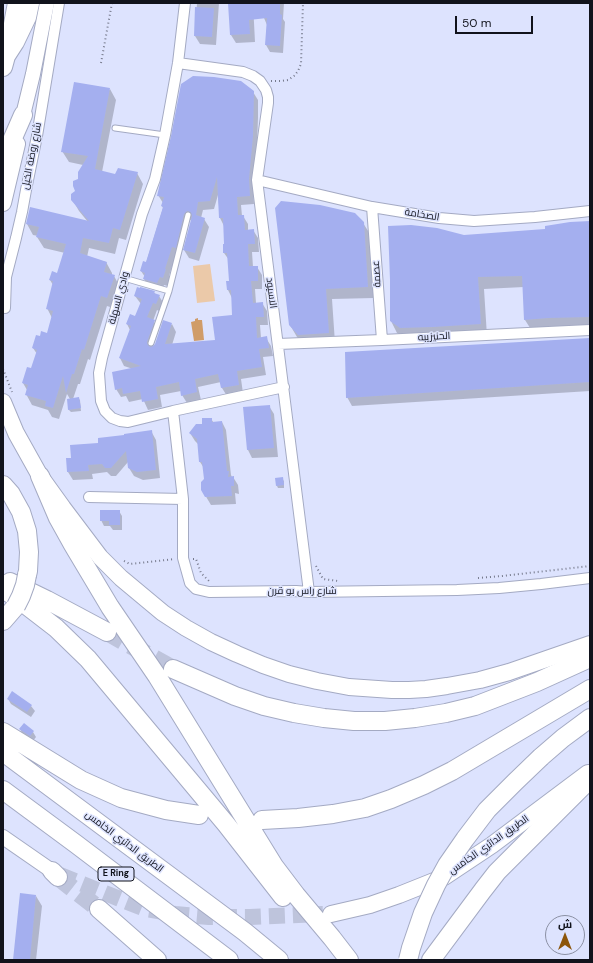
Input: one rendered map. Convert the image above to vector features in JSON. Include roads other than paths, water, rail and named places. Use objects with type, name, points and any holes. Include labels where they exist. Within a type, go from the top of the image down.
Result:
[{"type":"highway","points":[[4,61],[27,17],[30,3]]},
{"type":"highway","points":[[3,163],[23,115]]},
{"type":"highway","points":[[40,476],[58,518],[110,607],[157,676],[274,866],[349,960]]},
{"type":"highway","points":[[3,485],[11,494],[21,512],[27,531],[29,552],[26,585],[16,606],[3,621]]},
{"type":"highway","points":[[3,578],[107,632]]},
{"type":"highway","points":[[3,589],[56,628],[88,659],[226,824],[287,903],[324,946],[342,960]]},
{"type":"highway","points":[[173,669],[235,696],[264,706],[324,718],[354,721],[385,721],[423,717],[476,706],[537,682],[590,658]]},
{"type":"highway","points":[[262,820],[333,814],[365,808],[424,786],[590,689]]},
{"type":"highway","points":[[408,960],[423,914],[436,885],[464,839],[487,810],[514,782],[541,757],[590,718]]},
{"type":"highway","points":[[3,732],[81,780],[121,798],[166,810],[199,815]]},
{"type":"highway","name":"الطريق الدائري الخامس","points":[[3,752],[245,932],[278,960]]},
{"type":"highway","points":[[431,960],[498,872],[590,779]]},
{"type":"highway","name":"E Ring","points":[[3,790],[229,960]]},
{"type":"highway","points":[[99,909],[157,960]]},
{"type":"main road","points":[[4,61],[16,3]]},
{"type":"main road","points":[[3,203],[23,115]]},
{"type":"main road","points":[[8,399],[16,433],[40,476],[100,557],[121,578],[163,613],[211,642],[263,665],[289,674],[317,681],[349,686],[392,690],[426,689],[473,681],[509,672],[590,644]]},
{"type":"main road","name":"الطريق الدائري الخامس","points":[[331,914],[370,905],[444,877],[492,845],[590,772]]},
{"type":"street","name":"شارع روضة الخيل","points":[[23,115],[47,3]]},
{"type":"street","name":"شارع روضة الخيل","points":[[5,308],[6,276],[22,212],[37,136],[59,3]]},
{"type":"street","name":"وادي السهلة","points":[[185,3],[178,63],[165,135],[155,179],[142,214],[99,373],[101,400],[105,411],[112,418],[128,422],[284,387]]},
{"type":"street","name":"الاسيود","points":[[178,63],[243,72],[260,80],[266,90],[268,103],[257,180],[309,592]]},
{"type":"street","name":"الصخامة","points":[[257,180],[372,207],[439,218],[474,221],[536,217],[590,210]]},
{"type":"street","name":"عصمة","points":[[372,207],[382,340]]},
{"type":"street","name":"الحنيزيبه","points":[[278,344],[590,330]]},
{"type":"street","name":"شارع راس بو قرن","points":[[173,411],[183,499],[184,558],[190,584],[196,589],[209,592],[457,590],[541,584],[590,578]]},
{"type":"street","points":[[89,497],[183,499]]},
{"type":"street","points":[[3,837],[57,874]]},
{"type":"lane","points":[[115,128],[165,135]]},
{"type":"lane","points":[[151,343],[169,291],[188,215]]},
{"type":"lane","points":[[124,278],[169,291]]},
{"type":"tunnel","points":[[107,632],[173,669]]},
{"type":"tunnel","points":[[60,875],[145,909],[175,914],[209,917],[323,914]]},
{"type":"tunnel","points":[[58,877],[99,909]]}]
